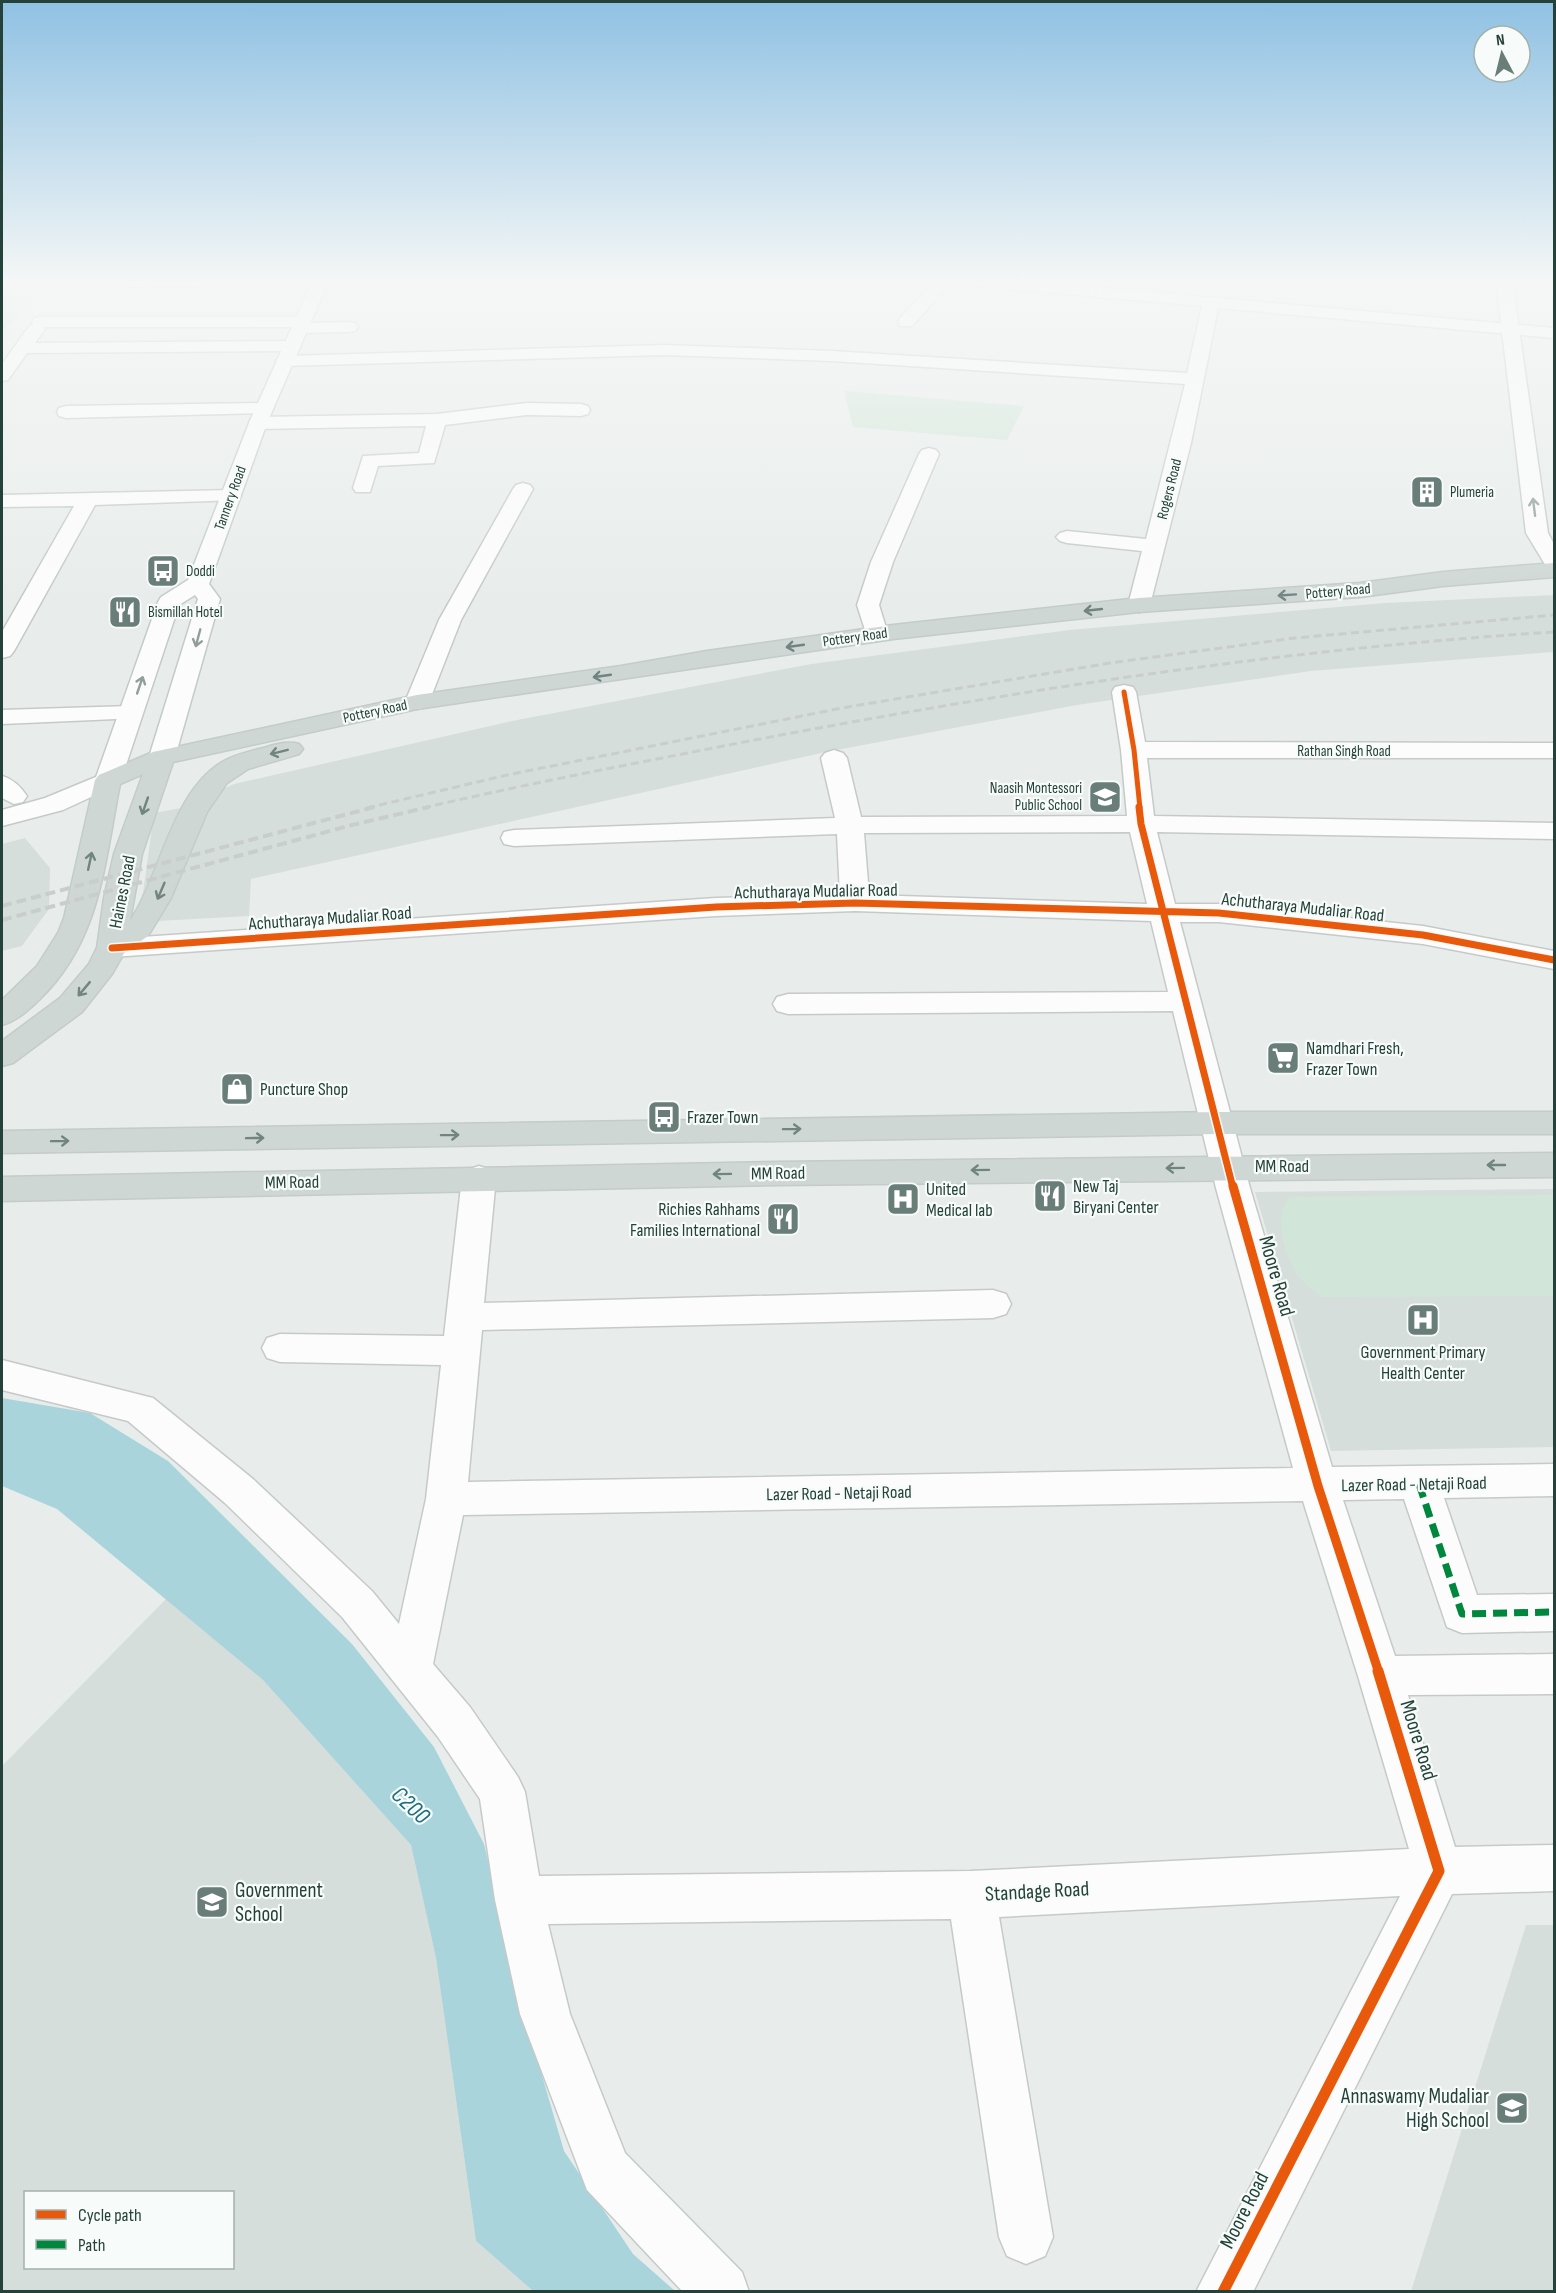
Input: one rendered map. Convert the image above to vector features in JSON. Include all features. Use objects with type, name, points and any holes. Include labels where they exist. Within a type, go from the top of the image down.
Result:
[{"type":"main road","name":"Pottery Road","points":[[108,780],[162,757],[417,702],[876,634],[1139,605],[1360,590],[1443,579],[1554,570]]},
{"type":"main road","points":[[1360,590],[1554,580]]},
{"type":"main road","points":[[112,948],[138,930],[148,915],[198,807],[210,785],[220,775],[231,767],[252,759],[370,729],[380,724],[384,718],[385,709]]},
{"type":"main road","name":"Haines Road","points":[[2,1056],[71,1005],[102,968],[112,948],[118,898],[128,854],[162,757]]},
{"type":"main road","name":"Haines Road","points":[[2,1015],[40,982],[59,961],[71,939],[78,918],[108,780]]},
{"type":"main road","points":[[2,1142],[1218,1123],[1554,1123]]},
{"type":"main road","name":"MM Road","points":[[2,1189],[479,1178],[1227,1167],[1554,1165]]},
{"type":"street","name":"Tannery Road","points":[[198,584],[274,387]]},
{"type":"street","name":"Rogers Road","points":[[1139,605],[1181,443],[1192,387]]},
{"type":"street","points":[[1522,387],[1537,533],[1554,561]]},
{"type":"street","points":[[1533,387],[1539,408]]},
{"type":"street","points":[[66,412],[437,420],[527,409],[581,410]]},
{"type":"street","points":[[363,488],[370,460],[427,459],[437,420]]},
{"type":"street","points":[[876,634],[868,605],[882,562],[929,454]]},
{"type":"street","points":[[417,702],[450,620],[523,489]]},
{"type":"street","points":[[2,501],[231,496]]},
{"type":"street","points":[[2,651],[88,500]]},
{"type":"street","points":[[1067,537],[1154,546]]},
{"type":"street","points":[[5,799],[54,804],[108,780],[169,602],[198,584],[209,599],[162,757]]},
{"type":"street","name":"Moore Road","points":[[1124,692],[1134,750],[1141,824],[1218,1123],[1227,1167],[1318,1486],[1380,1676],[1439,1871],[1223,2292]]},
{"type":"street","points":[[2,717],[130,713]]},
{"type":"street","name":"Rathan Singh Road","points":[[1134,750],[1554,750]]},
{"type":"street","points":[[834,758],[850,825],[855,903]]},
{"type":"street","points":[[514,838],[850,825],[1141,824],[1554,831]]},
{"type":"street","name":"Achutharaya Mudaliar Road","points":[[112,948],[716,907],[855,903],[1219,913],[1423,935],[1554,960]]},
{"type":"street","points":[[788,1004],[1187,1001]]},
{"type":"street","points":[[411,1670],[446,1499],[479,1178]]},
{"type":"street","points":[[280,1348],[463,1334],[993,1304]]},
{"type":"street","points":[[2,1375],[140,1409],[239,1491],[357,1604],[454,1722],[502,1792],[519,1900],[545,2014],[606,2171],[722,2292]]},
{"type":"street","name":"Lazer Road - Netaji Road","points":[[446,1499],[1318,1486],[1554,1480]]},
{"type":"street","points":[[1419,1484],[1462,1614],[1554,1612]]},
{"type":"street","points":[[1380,1676],[1554,1674]]},
{"type":"street","name":"Standage Road","points":[[519,1900],[971,1895],[1439,1871],[1554,1868]]},
{"type":"street","points":[[971,1895],[1026,2237]]},
{"type":"shaded area","points":[[1554,595],[1554,652],[1311,671],[1077,705],[826,752],[251,879],[249,916],[139,922],[154,813],[181,808],[234,784],[512,721],[811,664],[1069,630],[1385,603]]},
{"type":"shaded area","points":[[25,838],[50,868],[49,909],[22,946],[2,951],[2,844]]},
{"type":"shaded area","name":"Government Primary Health Center","points":[[1554,1189],[1554,1447],[1331,1451],[1255,1192]]},
{"type":"shaded area","name":"Government School","points":[[166,1599],[263,1680],[411,1845],[436,1958],[476,2241],[533,2291],[2,2292],[2,1766]]},
{"type":"shaded area","name":"Annaswamy Mudaliar High School","points":[[1526,1925],[1554,1925],[1554,2291],[1411,2291]]},
{"type":"green space","points":[[844,391],[1024,406],[1007,440],[853,427]]},
{"type":"green space","points":[[1554,1195],[1554,1296],[1322,1297],[1313,1291],[1296,1272],[1283,1241],[1282,1212],[1290,1197]]},
{"type":"water","name":"C200","points":[[2,1398],[90,1413],[168,1461],[352,1644],[434,1747],[484,1844],[525,2017],[564,2151],[633,2254],[675,2291],[533,2291],[476,2241],[436,1958],[411,1845],[263,1680],[57,1509],[2,1486]]},
{"type":"railway","points":[[367,808],[507,775],[842,708],[1110,663],[1295,638],[1554,615]]},
{"type":"railway","points":[[423,808],[744,742],[1046,689],[1350,649],[1554,632]]},
{"type":"railway","points":[[2,906],[374,807]]},
{"type":"railway","points":[[2,920],[352,825],[429,807]]},
{"type":"marked path","points":[[1419,1484],[1462,1614],[1554,1612]]},
{"type":"cycle path","points":[[1124,692],[1134,750],[1141,824],[1233,1188],[1318,1486],[1380,1676],[1439,1871],[1223,2292]]},
{"type":"cycle path","points":[[112,948],[716,907],[855,903],[1219,913],[1423,935],[1554,960]]},
{"type":"place","name":"Plumeria","points":[[1427,492]]},
{"type":"place","name":"Doddi","points":[[163,571]]},
{"type":"place","name":"Bismillah Hotel","points":[[125,612]]},
{"type":"place","name":"Naasih Montessori Public School","points":[[1105,797]]},
{"type":"place","name":"Namdhari Fresh, Frazer Town","points":[[1283,1058]]},
{"type":"place","name":"Puncture Shop","points":[[237,1089]]},
{"type":"place","name":"Frazer Town","points":[[664,1117]]},
{"type":"place","name":"New Taj Biryani Center","points":[[1050,1196]]},
{"type":"place","name":"United Medical lab","points":[[903,1199]]},
{"type":"place","name":"Richies Rahhams Families International","points":[[783,1219]]},
{"type":"place","name":"Government Primary Health Center","points":[[1423,1320]]},
{"type":"place","name":"Government School","points":[[212,1902]]},
{"type":"place","name":"Annaswamy Mudaliar High School","points":[[1512,2108]]}]
